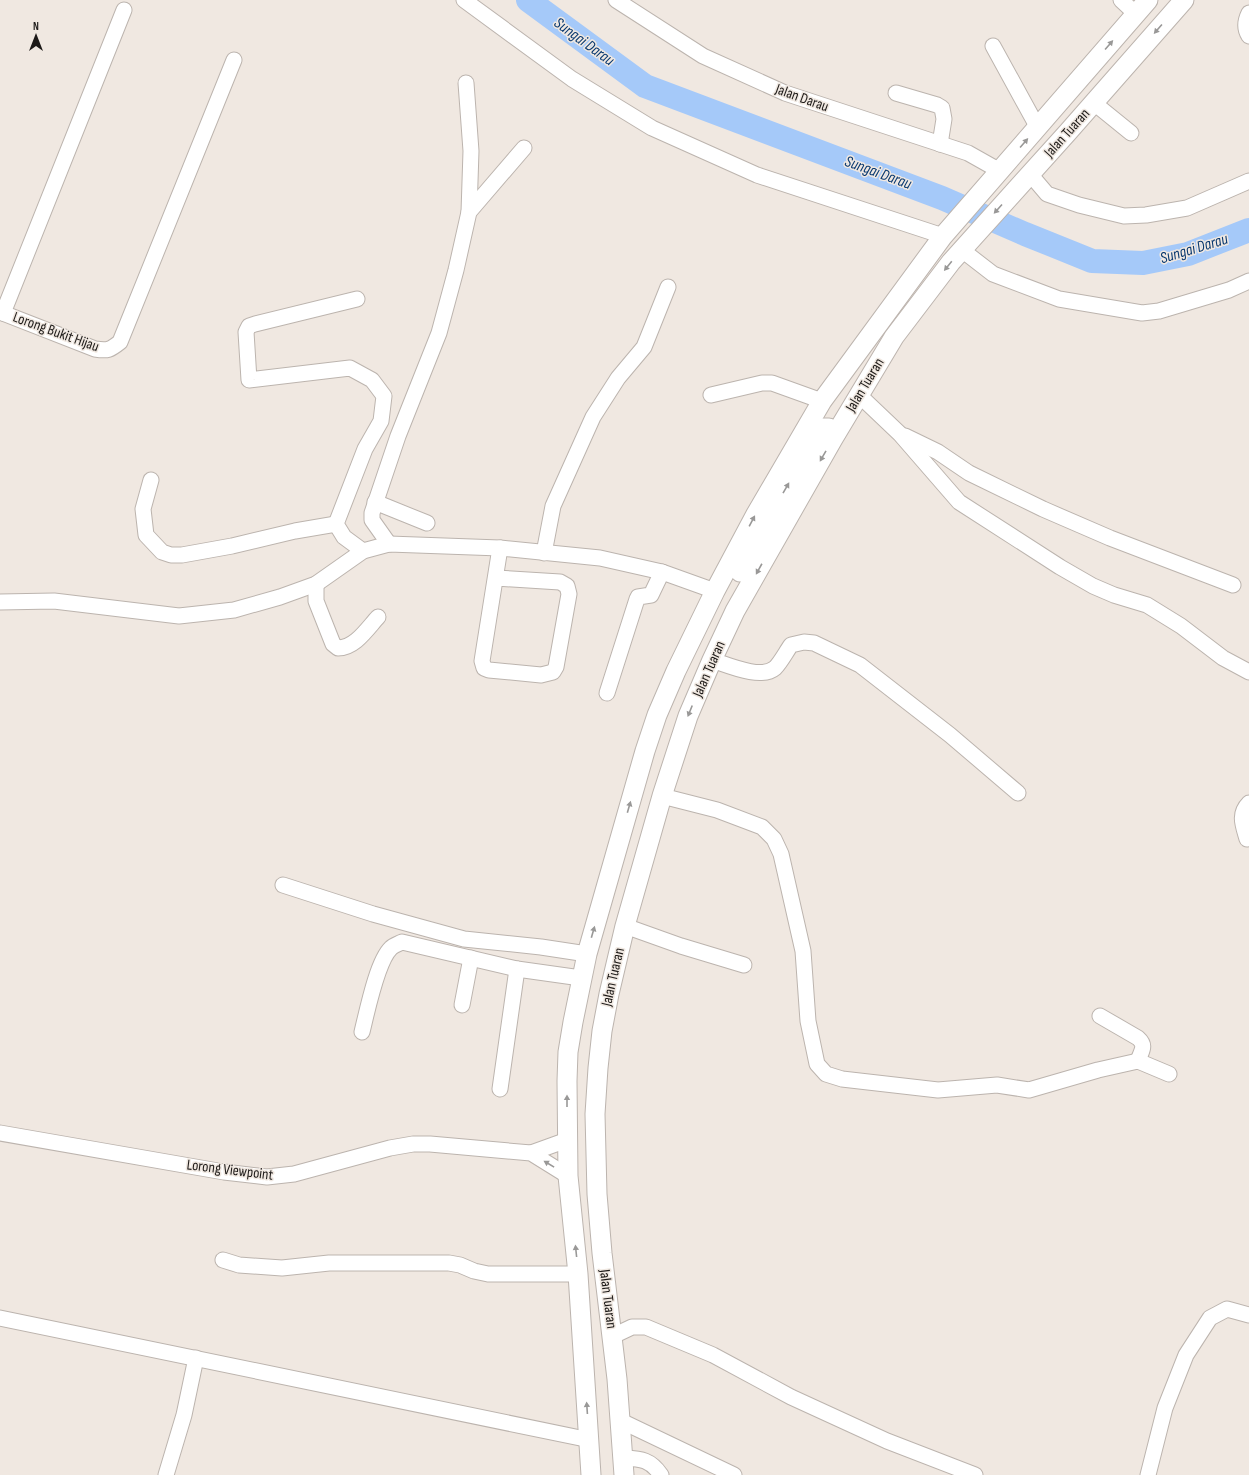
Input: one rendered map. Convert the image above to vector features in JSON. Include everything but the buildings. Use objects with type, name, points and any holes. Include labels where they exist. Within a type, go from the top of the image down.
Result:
[{"type":"main road","name":"Jalan Tuaran","points":[[623,1466],[621,1421],[613,1336],[602,1253],[597,1194],[595,1114],[598,1068],[602,1031],[609,994],[625,926],[662,796],[688,716],[735,611],[836,433],[903,325],[930,288],[968,243],[1184,0]]},
{"type":"main road","name":"Jalan Tuaran","points":[[591,1475],[590,1440],[578,1274],[568,1176],[568,1052],[581,978],[587,954],[645,751],[657,715],[715,591],[756,514],[822,401],[943,236],[1142,7]]},
{"type":"main road","points":[[686,651],[699,641],[708,630],[816,436],[823,428],[830,428],[836,433]]},
{"type":"street","points":[[464,0],[572,79],[652,128],[757,175],[943,236]]},
{"type":"street","name":"Jalan Darau","points":[[616,0],[703,56],[785,93],[968,154],[999,172]]},
{"type":"street","points":[[1121,0],[1142,7]]},
{"type":"street","points":[[1,312],[124,10]]},
{"type":"street","points":[[1249,13],[1246,19],[1245,30],[1249,36]]},
{"type":"street","points":[[993,46],[1038,128]]},
{"type":"street","name":"Lorong Bukit Hijau","points":[[1,312],[95,349],[112,349],[120,342],[234,60]]},
{"type":"street","points":[[389,544],[372,520],[372,513],[398,436],[440,333],[456,270],[468,212],[471,151],[466,83]]},
{"type":"street","points":[[896,93],[937,105],[942,108],[944,119],[940,144]]},
{"type":"street","points":[[1094,103],[1131,133]]},
{"type":"street","points":[[468,212],[524,148]]},
{"type":"street","points":[[1026,178],[1047,194],[1079,205],[1124,216],[1146,215],[1187,208],[1249,181]]},
{"type":"street","points":[[968,243],[993,274],[1059,299],[1142,313],[1159,311],[1229,290],[1249,281]]},
{"type":"street","points":[[544,553],[553,506],[593,417],[618,378],[644,347],[668,286]]},
{"type":"street","points":[[336,524],[366,450],[381,421],[384,396],[372,380],[350,368],[249,380],[246,332],[249,326],[255,324],[357,299]]},
{"type":"street","points":[[711,395],[762,383],[772,383],[822,401]]},
{"type":"street","points":[[859,395],[900,434],[959,502],[1060,568],[1093,586],[1114,595],[1147,605],[1181,626],[1223,658],[1249,672]]},
{"type":"street","points":[[900,434],[938,452],[969,473],[1043,509],[1110,538],[1233,585]]},
{"type":"street","points":[[151,480],[143,509],[146,535],[162,552],[171,556],[225,547],[294,531],[336,524]]},
{"type":"street","points":[[375,502],[427,523]]},
{"type":"street","points":[[336,524],[344,537],[363,551]]},
{"type":"street","points":[[0,602],[54,601],[179,616],[234,610],[280,597],[316,584],[363,551],[389,544],[500,548],[600,558],[662,572],[715,591]]},
{"type":"street","points":[[496,578],[560,582],[567,586],[569,594],[556,667],[553,672],[541,675],[489,670],[484,668],[482,661],[500,548]]},
{"type":"street","points":[[607,693],[637,599],[638,597],[651,595],[662,572]]},
{"type":"street","points":[[316,584],[316,601],[333,644],[338,648],[346,647],[355,642],[378,616]]},
{"type":"street","points":[[712,660],[756,673],[762,673],[774,668],[791,645],[804,642],[814,643],[860,665],[950,735],[1018,793]]},
{"type":"street","points":[[662,796],[717,810],[762,827],[774,838],[781,854],[804,951],[808,1021],[817,1064],[826,1074],[842,1079],[938,1090],[997,1085],[1029,1090],[1098,1070],[1138,1061],[1169,1074]]},
{"type":"street","points":[[1247,838],[1241,818],[1246,805],[1249,802]]},
{"type":"street","points":[[283,885],[373,914],[464,939],[541,947],[587,954]]},
{"type":"street","points":[[625,926],[680,946],[744,966]]},
{"type":"street","points":[[362,1032],[375,982],[385,954],[392,946],[402,942],[517,969],[581,978]]},
{"type":"street","points":[[462,1005],[471,958]]},
{"type":"street","points":[[500,1089],[517,969]]},
{"type":"street","points":[[1100,1016],[1138,1038],[1143,1043],[1138,1061]]},
{"type":"street","name":"Lorong Viewpoint","points":[[0,1133],[224,1172],[267,1177],[294,1174],[396,1147],[413,1144],[430,1144],[530,1154]]},
{"type":"street","points":[[530,1154],[567,1140]]},
{"type":"street","points":[[530,1154],[568,1176]]},
{"type":"street","points":[[223,1260],[240,1265],[282,1268],[329,1263],[449,1263],[460,1265],[474,1272],[488,1274],[578,1274]]},
{"type":"street","points":[[1148,1475],[1168,1401],[1186,1355],[1210,1318],[1227,1309],[1249,1315]]},
{"type":"street","points":[[0,1318],[590,1440]]},
{"type":"street","points":[[613,1336],[632,1327],[646,1327],[713,1355],[791,1397],[887,1441],[975,1475]]},
{"type":"street","points":[[166,1475],[184,1415],[196,1358]]},
{"type":"street","points":[[621,1421],[734,1475]]},
{"type":"street","points":[[623,1466],[640,1459],[654,1465],[661,1475]]},
{"type":"waterway","name":"Sungai Darau","points":[[528,0],[645,86],[942,198],[1092,261],[1143,263],[1188,254],[1249,230]]}]
